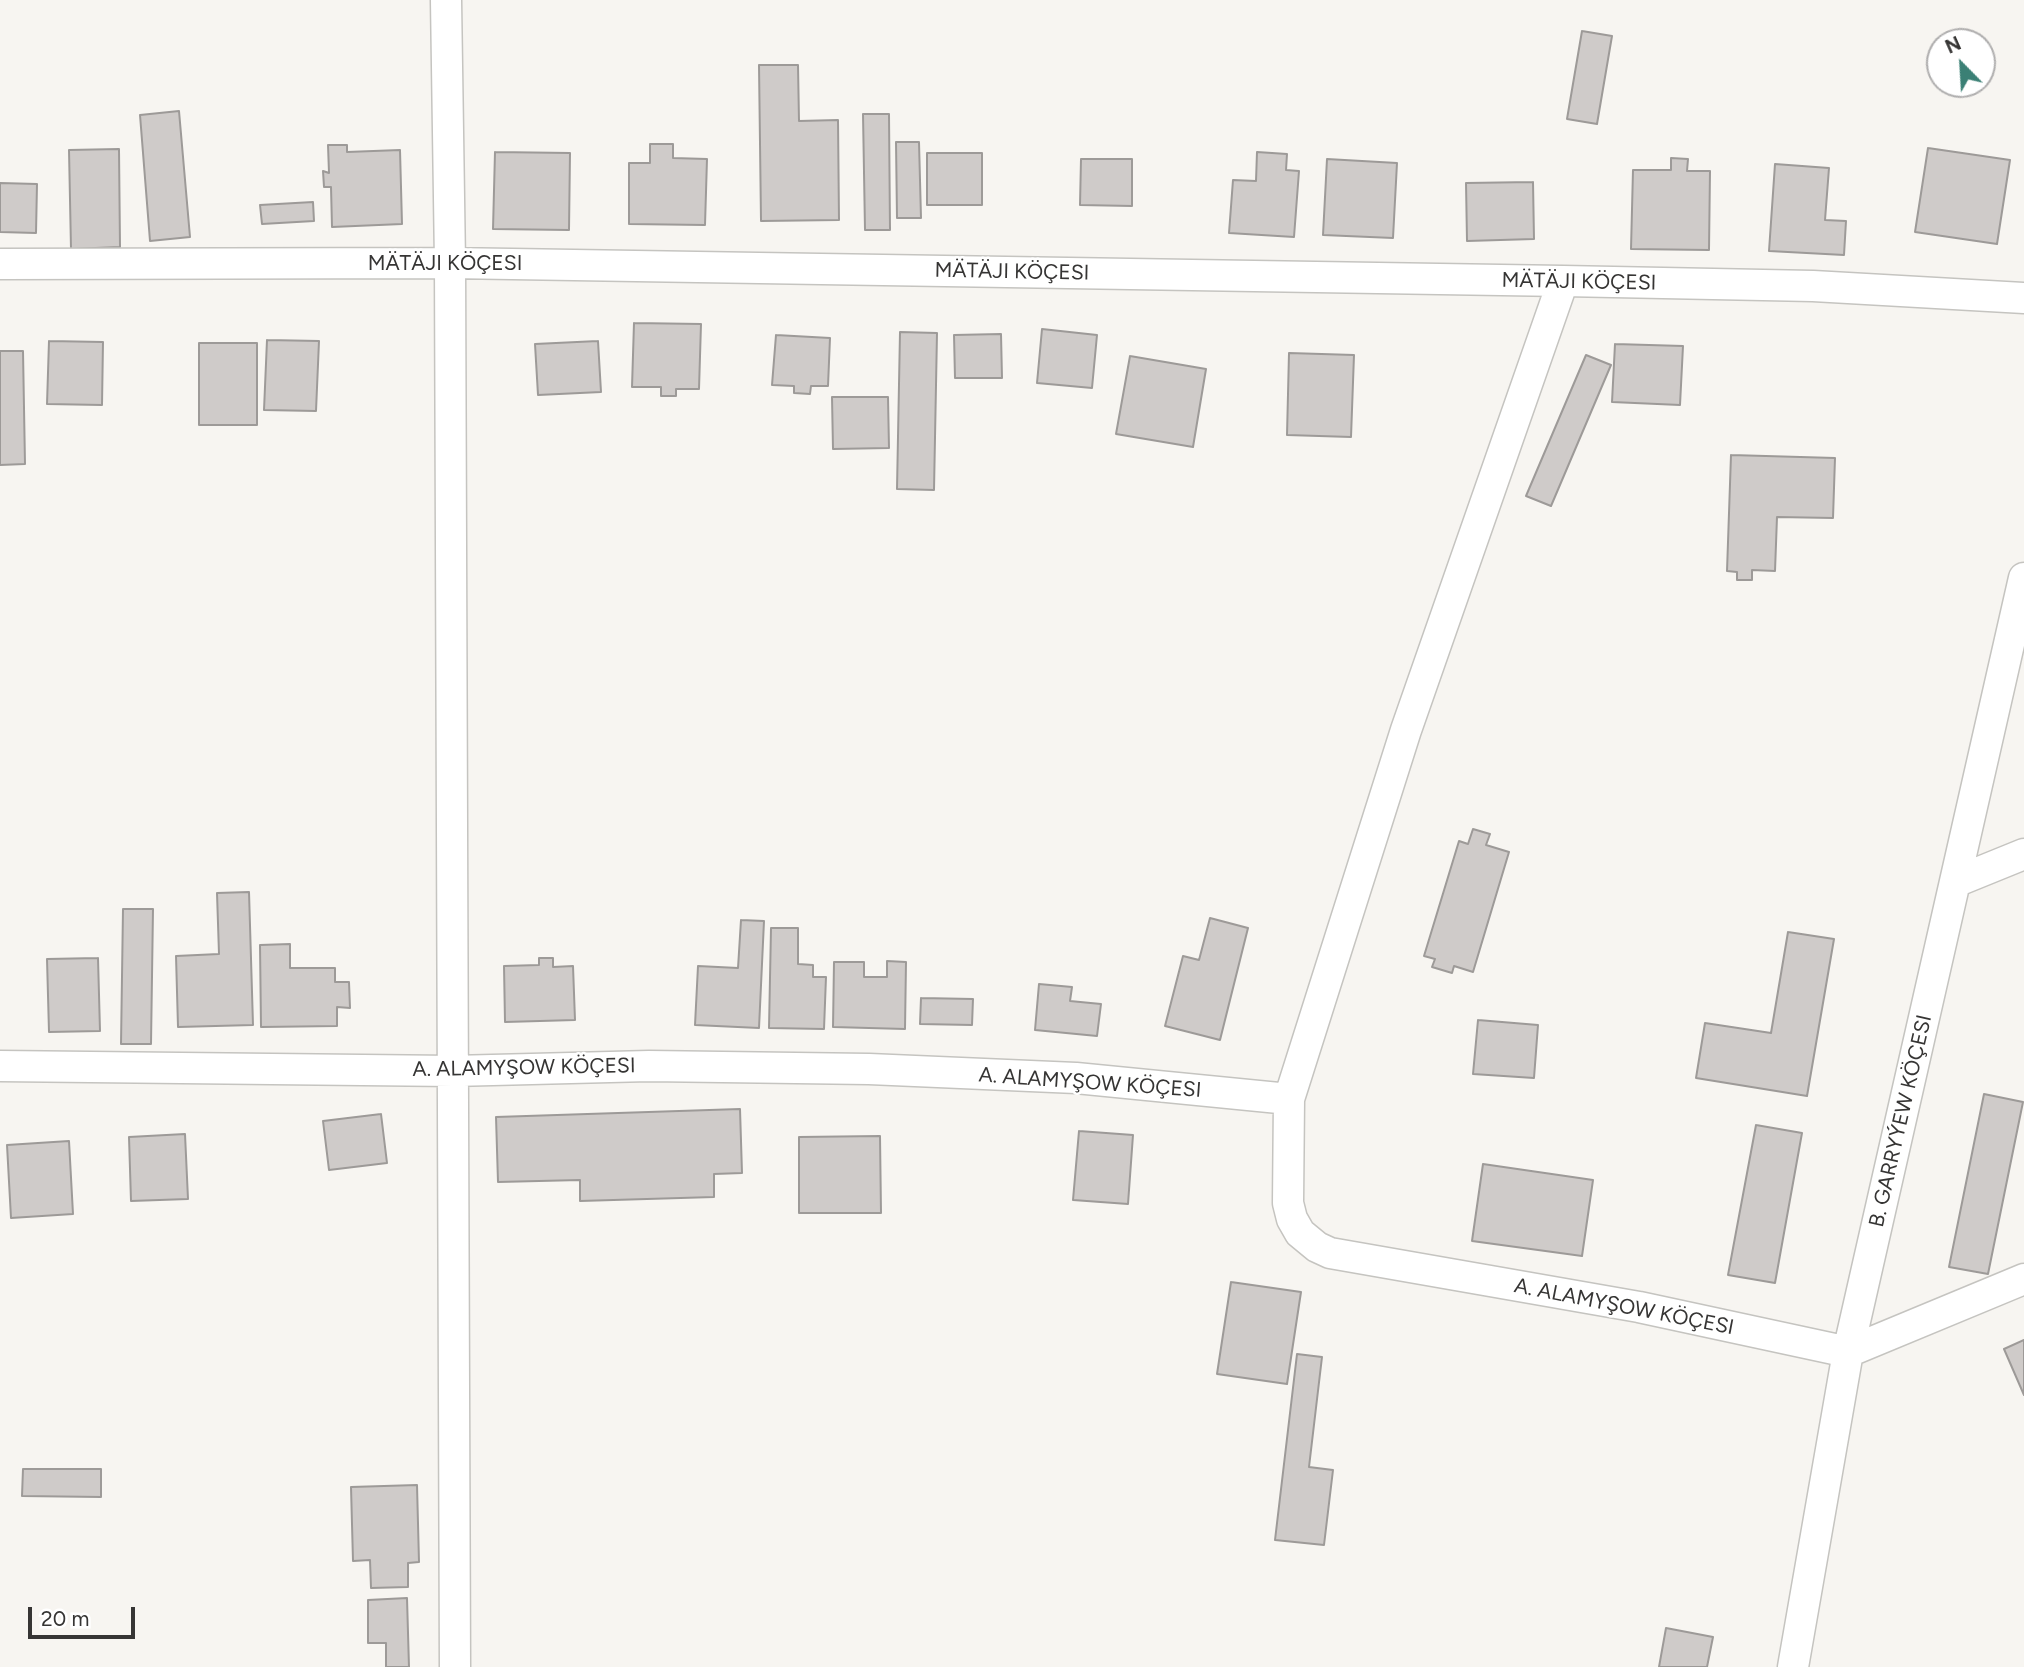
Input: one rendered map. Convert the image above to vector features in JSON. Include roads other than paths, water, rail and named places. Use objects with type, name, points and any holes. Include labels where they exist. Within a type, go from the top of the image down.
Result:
[{"type":"street","points":[[446,0],[450,263],[455,1667]]},
{"type":"street","name":"MÄTÄJI KÖÇESI","points":[[0,264],[450,263],[1563,281],[1813,286],[2024,298]]},
{"type":"street","points":[[1289,1099],[1406,730],[1563,281]]},
{"type":"street","name":"B. GARRYÝEW KÖÇESI","points":[[1793,1667],[1848,1352],[2024,578]]},
{"type":"street","points":[[1955,882],[2024,854]]},
{"type":"street","name":"A. ALAMYŞOW KÖÇESI","points":[[0,1066],[453,1071],[649,1066],[869,1069],[1076,1078],[1289,1099],[1288,1203],[1292,1219],[1300,1233],[1317,1247],[1330,1253],[1639,1307],[1848,1352]]},
{"type":"street","points":[[1848,1352],[2024,1279]]}]
